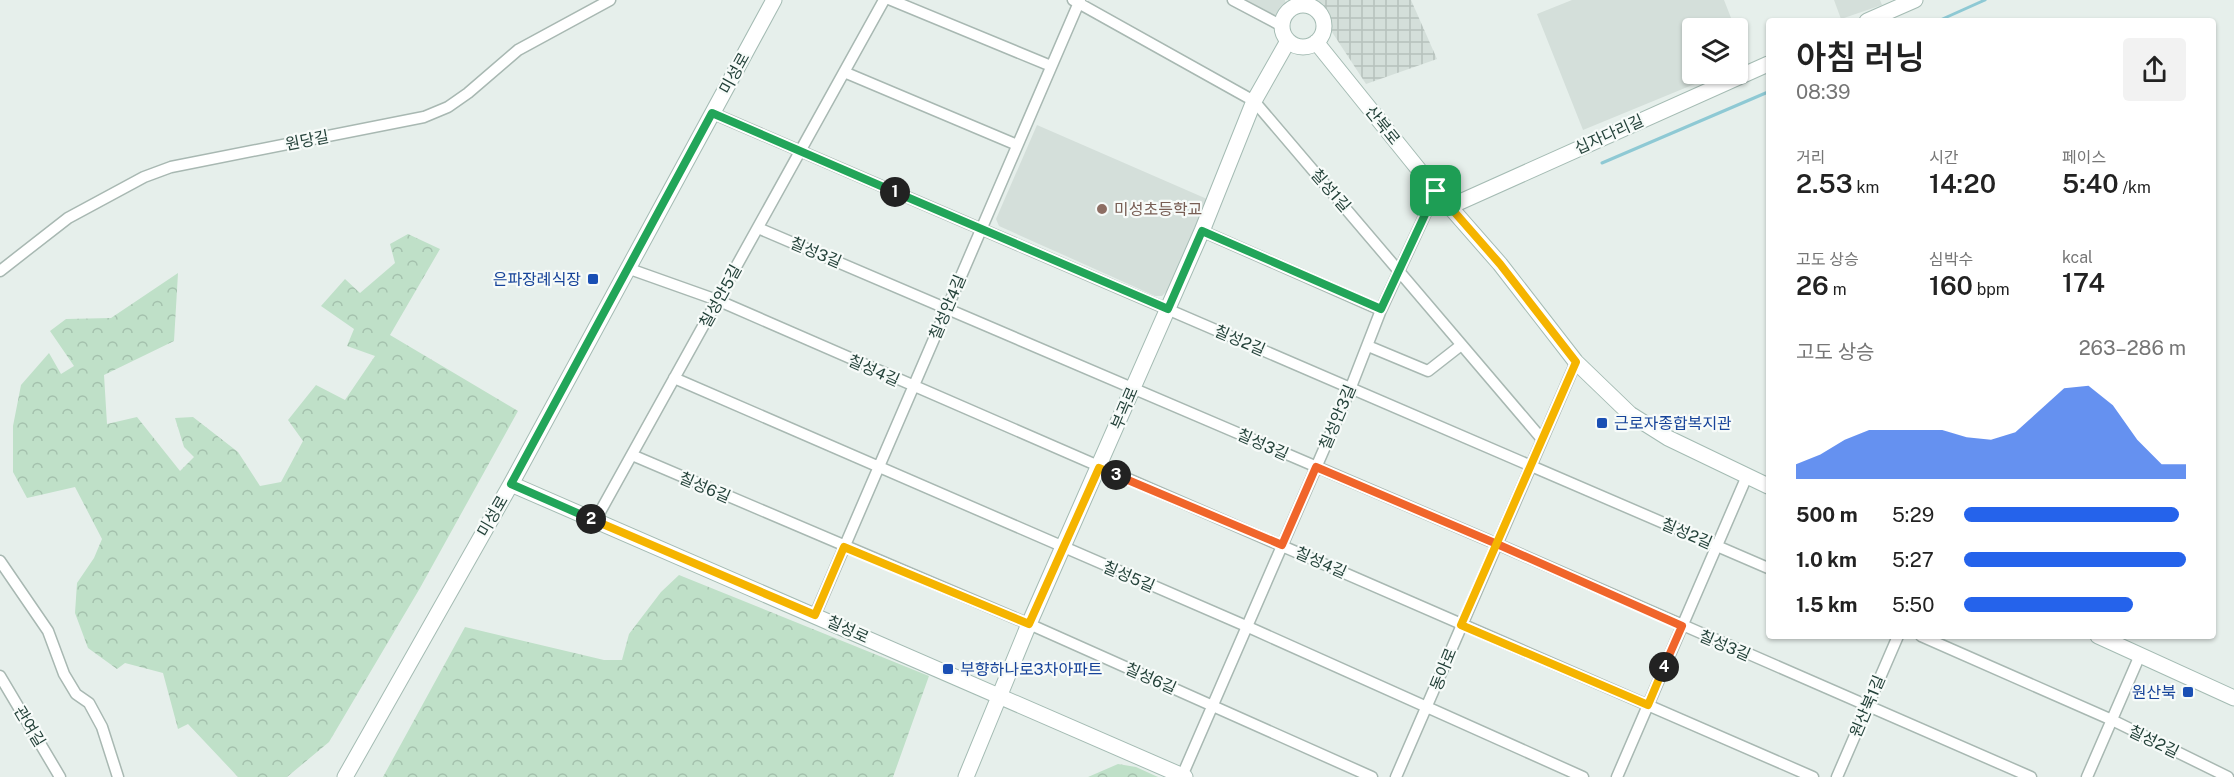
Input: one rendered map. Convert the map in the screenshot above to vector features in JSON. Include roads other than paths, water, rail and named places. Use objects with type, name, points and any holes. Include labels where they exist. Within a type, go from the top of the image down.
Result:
[{"type":"street","name":"원당길","points":[[0,270],[68,218],[144,177],[171,167],[432,114],[468,93],[518,50],[610,0]]},
{"type":"street","name":"미성로","points":[[345,777],[511,484],[774,0]]},
{"type":"street","name":"칠성안5길","points":[[595,520],[884,0]]},
{"type":"street","points":[[891,0],[1051,66]]},
{"type":"street","points":[[1233,0],[1282,26],[1288,41],[1300,47],[1316,42],[1323,28],[1320,15],[1298,3],[1289,10],[1282,26]]},
{"type":"street","points":[[1874,18],[1915,0]]},
{"type":"street","name":"칠성안4길","points":[[815,615],[1077,1]]},
{"type":"street","name":"칠성1길","points":[[1077,1],[1254,101],[1399,269],[1460,346],[1541,438]]},
{"type":"street","name":"부곡로","points":[[966,777],[1029,624],[1202,231],[1254,101],[1288,41]]},
{"type":"street","name":"산북로","points":[[1316,42],[1436,191],[1500,264],[1576,362],[1630,414],[1668,438],[1766,485]]},
{"type":"street","name":"십자다리길","points":[[1451,206],[1766,65]]},
{"type":"street","points":[[844,72],[1017,145]]},
{"type":"street","name":"칠성2길","points":[[712,113],[1766,567]]},
{"type":"street","name":"칠성안3길","points":[[1184,776],[1212,705],[1368,346],[1381,309],[1436,191]]},
{"type":"street","name":"칠성3길","points":[[758,228],[1497,544],[2031,777]]},
{"type":"street","points":[[1202,231],[1381,309]]},
{"type":"street","name":"칠성4길","points":[[627,268],[717,300],[1813,777]]},
{"type":"street","points":[[1368,346],[1428,371],[1460,346]]},
{"type":"street","name":"동아로","points":[[1396,777],[1428,707],[1541,438],[1576,362]]},
{"type":"street","name":"칠성5길","points":[[674,378],[1246,626],[1583,777]]},
{"type":"street","name":"칠성6길","points":[[632,455],[1029,624],[1372,777]]},
{"type":"street","points":[[1617,777],[1747,476]]},
{"type":"street","name":"칠성로","points":[[511,484],[1184,776]]},
{"type":"street","points":[[0,561],[48,631],[64,674],[76,694],[89,703],[102,727],[118,777]]},
{"type":"street","name":"원산북1길","points":[[1837,777],[1897,639]]},
{"type":"street","name":"칠성2길","points":[[1928,639],[2112,720],[2228,777]]},
{"type":"street","points":[[2105,639],[2234,698]]},
{"type":"street","name":"칠성2길","points":[[2087,777],[2140,655]]},
{"type":"street","name":"관여길","points":[[0,676],[60,777]]},
{"type":"waterway","points":[[1945,18],[1985,0]]},
{"type":"waterway","points":[[1602,163],[1766,93]]},
{"type":"place","name":"미성초등학교","points":[[1102,209]]},
{"type":"place","name":"은파장례식장","points":[[593,279]]},
{"type":"place","name":"근로자종합복지관","points":[[1602,423]]},
{"type":"place","name":"부향하나로3차아파트","points":[[948,669]]},
{"type":"place","name":"원산북","points":[[2188,692]]}]
